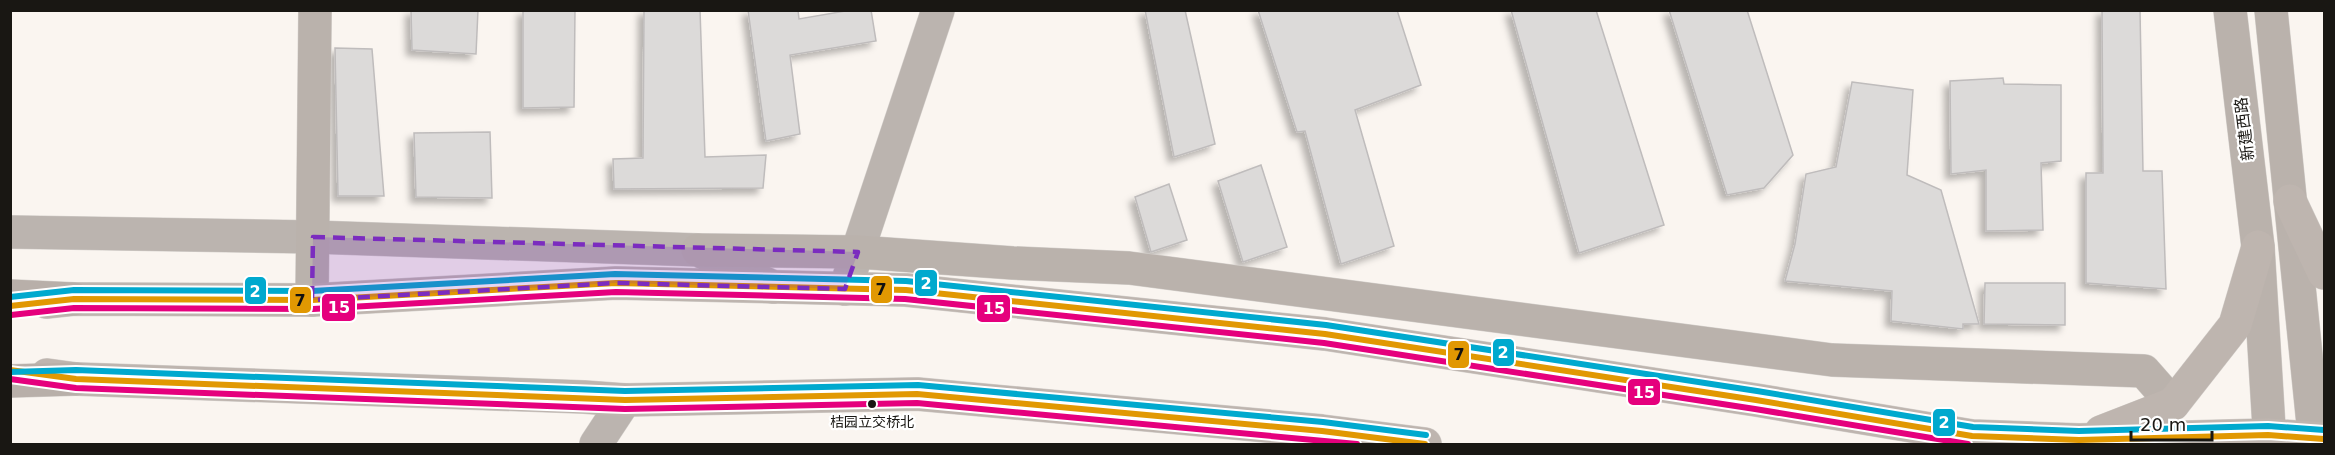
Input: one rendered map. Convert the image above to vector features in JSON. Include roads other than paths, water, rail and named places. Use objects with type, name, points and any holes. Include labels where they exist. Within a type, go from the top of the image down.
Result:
[{"type":"highway","points":[[10,296],[74,299]]},
{"type":"highway","points":[[10,381],[76,379]]},
{"type":"main road","points":[[2290,201],[2325,273]]},
{"type":"main road","points":[[2079,440],[2173,404],[2235,325],[2258,247]]},
{"type":"main road","points":[[10,306],[74,299],[312,300],[616,283],[906,290],[1325,334],[1756,400],[1972,436],[2079,440],[2318,441]]},
{"type":"main road","points":[[10,370],[76,379],[625,400],[917,394],[1322,431],[1425,444]]},
{"type":"street","points":[[312,300],[315,10]]},
{"type":"street","points":[[845,289],[938,10]]},
{"type":"street","name":"新建西路","points":[[2230,10],[2258,247],[2269,440]]},
{"type":"street","points":[[2271,10],[2290,201],[2318,441]]},
{"type":"street","points":[[10,232],[313,237],[698,250],[858,252],[1012,263],[1129,268],[1832,360],[2144,370],[2173,404]]},
{"type":"street","points":[[698,250],[773,287]]},
{"type":"street","points":[[10,281],[74,299]]},
{"type":"street","points":[[596,444],[625,400]]},
{"type":"place","name":"桔园立交桥北","points":[[872,404]]}]
